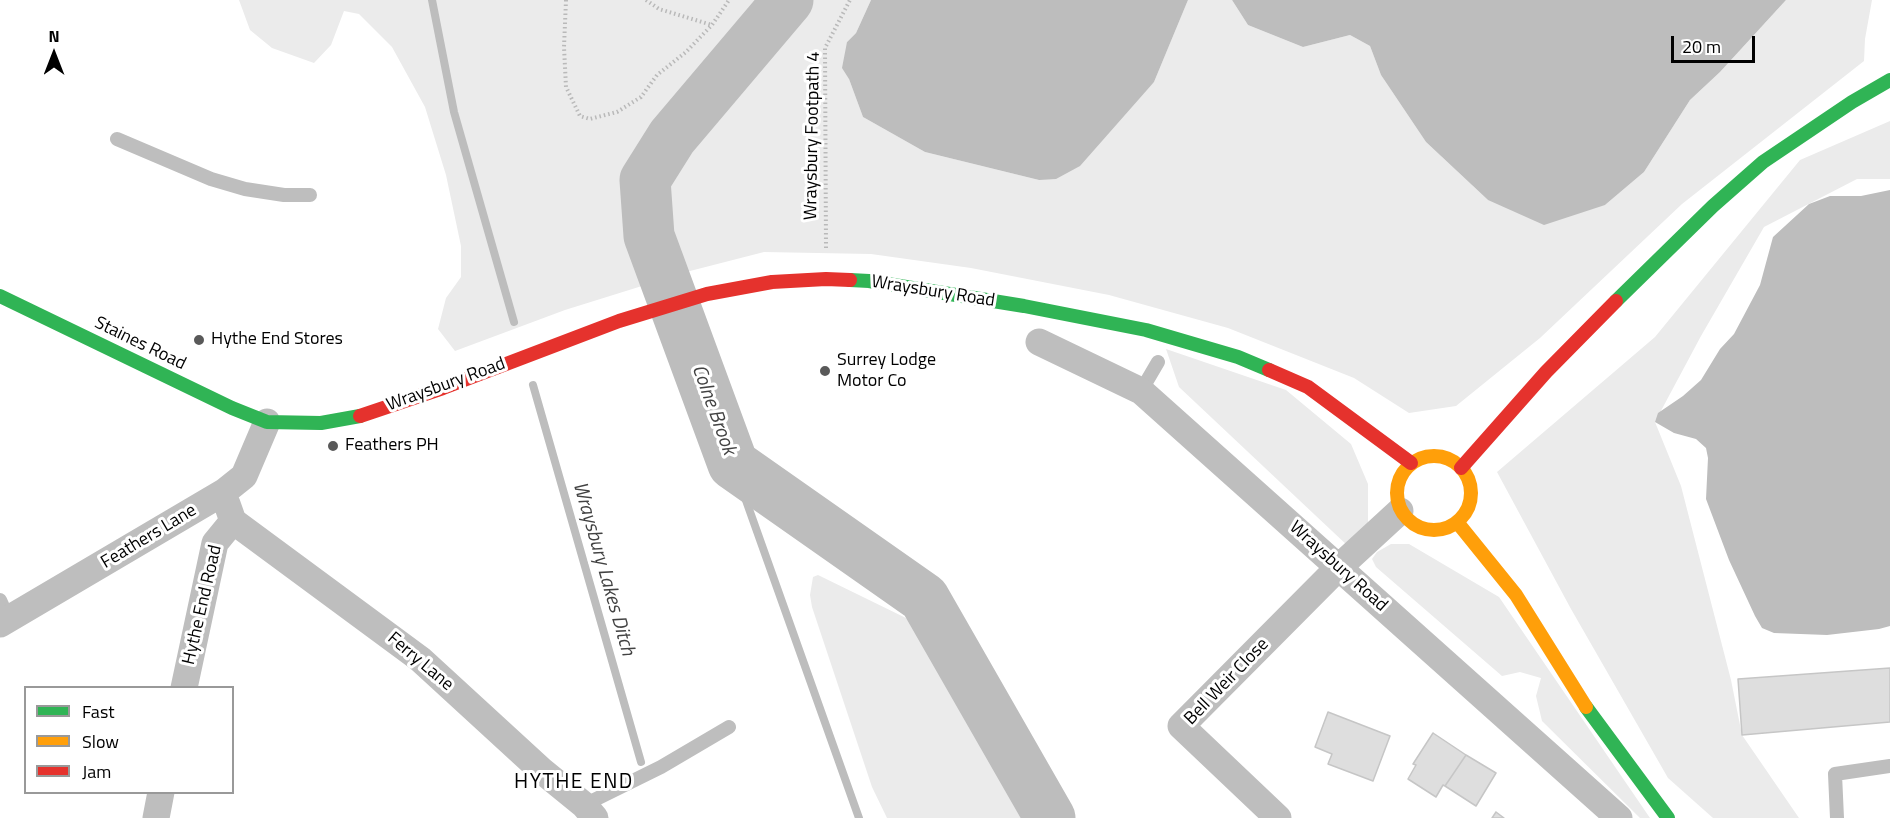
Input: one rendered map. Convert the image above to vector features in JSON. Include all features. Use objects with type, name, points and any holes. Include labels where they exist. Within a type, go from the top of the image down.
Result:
[{"type":"main road","points":[[1461,468],[1546,372],[1646,270],[1713,206],[1763,162],[1852,102],[1890,80]]},
{"type":"main road","name":"Wraysbury Road","points":[[267,422],[321,423],[357,417],[443,388],[619,321],[707,294],[772,282],[826,279],[868,281],[1024,306],[1146,330],[1238,357],[1308,387],[1411,463]]},
{"type":"main road","name":"Staines Road","points":[[0,296],[104,348],[267,422]]},
{"type":"main road","points":[[1438,456],[1451,460],[1461,468],[1472,492],[1466,513],[1457,522],[1446,529],[1432,531],[1419,528],[1408,521],[1400,511],[1396,498],[1397,484],[1402,472],[1411,463],[1423,457],[1438,456]]},
{"type":"main road","points":[[1457,522],[1516,595],[1583,703],[1668,818]]},
{"type":"street","name":"Wraysbury Road","points":[[1039,342],[1141,391],[1619,818]]},
{"type":"street","name":"Feathers Lane","points":[[3,615],[224,492],[244,476],[267,422]]},
{"type":"street","points":[[224,492],[233,520]]},
{"type":"street","points":[[1338,568],[1400,511]]},
{"type":"street","name":"Hythe End Road","points":[[184,686],[215,543],[233,520]]},
{"type":"street","name":"Ferry Lane","points":[[233,520],[420,659],[589,812]]},
{"type":"street","name":"Bell Weir Close","points":[[1278,818],[1181,726],[1338,568]]},
{"type":"street","points":[[156,818],[161,794]]},
{"type":"lane","points":[[117,139],[211,179],[245,189],[284,195],[310,195]]},
{"type":"lane","points":[[1141,391],[1158,362]]},
{"type":"lane","points":[[589,812],[729,727]]},
{"type":"lane","points":[[1837,818],[1835,774],[1890,766]]},
{"type":"path","points":[[566,0],[564,47],[566,87],[580,116],[590,119],[617,112],[641,97],[657,75],[686,52],[712,25],[729,0]]},
{"type":"path","points":[[646,0],[659,9],[712,25]]},
{"type":"path","name":"Wraysbury Footpath 4","points":[[826,279],[825,48],[850,0]]},
{"type":"shaded area","points":[[239,0],[871,0],[856,33],[847,42],[849,79],[863,117],[925,152],[1039,180],[1154,82],[1188,0],[1232,0],[1248,25],[1303,47],[1350,35],[1370,46],[1381,75],[1426,142],[1488,200],[1605,205],[1644,172],[1690,100],[1720,72],[1786,0],[1872,0],[1865,39],[1864,61],[1682,204],[1540,338],[1456,406],[1409,413],[1354,378],[1228,328],[1109,295],[971,268],[871,254],[764,252],[690,271],[565,310],[455,351],[438,329],[446,298],[461,277],[461,246],[446,175],[425,107],[392,47],[359,14],[344,11],[331,45],[314,63],[272,48],[250,30]]},
{"type":"shaded area","points":[[871,0],[1188,0],[1154,82],[1080,166],[1056,179],[1039,180],[925,152],[863,117],[849,79],[842,68],[847,42],[856,33]]},
{"type":"shaded area","points":[[1232,0],[1786,0],[1720,72],[1690,100],[1644,172],[1605,205],[1544,225],[1488,200],[1426,142],[1381,75],[1370,46],[1350,35],[1303,47],[1248,25]]},
{"type":"shaded area","points":[[1890,121],[1890,179],[1857,179],[1764,227],[1701,336],[1655,422],[1681,486],[1731,680],[1742,735],[1799,818],[1713,818],[1668,778],[1571,609],[1497,472],[1655,337],[1800,160]]},
{"type":"shaded area","points":[[1890,190],[1890,626],[1827,635],[1774,633],[1762,628],[1755,616],[1729,560],[1706,499],[1708,458],[1706,448],[1696,439],[1674,433],[1655,422],[1658,413],[1701,380],[1720,349],[1734,334],[1760,285],[1773,237],[1809,204],[1830,196],[1861,196]]},
{"type":"shaded area","points":[[1166,349],[1286,390],[1351,444],[1368,484],[1368,523],[1349,547],[1179,387]]},
{"type":"shaded area","points":[[1391,544],[1409,544],[1499,597],[1650,818],[1640,818],[1542,721],[1536,696],[1541,678],[1520,672],[1502,676],[1376,567],[1372,559],[1377,552]]},
{"type":"shaded area","points":[[818,575],[908,619],[933,636],[956,659],[972,682],[1040,818],[887,818],[872,787],[812,607],[810,595],[813,577]]},
{"type":"building","points":[[1890,668],[1890,722],[1742,735],[1738,679]]},
{"type":"building","points":[[1328,712],[1390,736],[1373,781],[1328,764],[1332,754],[1315,747]]},
{"type":"building","points":[[1433,733],[1466,755],[1436,797],[1408,779],[1416,765],[1413,764]]},
{"type":"building","points":[[1466,755],[1496,773],[1476,806],[1445,786]]},
{"type":"building","points":[[1496,812],[1504,818],[1492,818]]},
{"type":"waterway","name":"Wraysbury Lakes Ditch","points":[[432,0],[454,112],[514,322]]},
{"type":"waterway","name":"Colne Brook","points":[[788,0],[672,137],[645,180],[649,236],[733,464],[924,598],[1050,818]]},
{"type":"waterway","name":"Wraysbury Lakes Ditch","points":[[533,385],[641,762]]},
{"type":"waterway","points":[[733,464],[859,818]]},
{"type":"traffic: fast","points":[[1616,301],[1713,206],[1763,162],[1852,102],[1890,80]]},
{"type":"traffic: fast","points":[[850,280],[869,281],[1024,306],[1146,330],[1238,357],[1269,370]]},
{"type":"traffic: fast","points":[[0,296],[232,408],[267,422],[321,423],[360,416]]},
{"type":"traffic: fast","points":[[1586,707],[1668,818]]},
{"type":"traffic: slow","points":[[1427,456],[1441,456],[1455,462],[1465,472],[1471,486],[1471,493],[1471,500],[1465,514],[1455,524],[1441,530],[1427,530],[1413,524],[1403,514],[1397,500],[1397,486],[1403,472],[1413,462],[1427,456]]},
{"type":"traffic: slow","points":[[1457,522],[1516,595],[1586,707]]},
{"type":"traffic: jam","points":[[360,416],[443,388],[619,321],[707,294],[772,282],[850,280]]},
{"type":"traffic: jam","points":[[1461,468],[1546,372],[1616,301]]},
{"type":"traffic: jam","points":[[1269,370],[1308,387],[1411,463]]},
{"type":"place","name":"Hythe End Stores","points":[[199,340]]},
{"type":"place","name":"Surrey Lodge Motor Co","points":[[825,371]]},
{"type":"place","name":"Feathers PH","points":[[333,446]]},
{"type":"district","name":"HYTHE END","points":[[574,783]]}]
